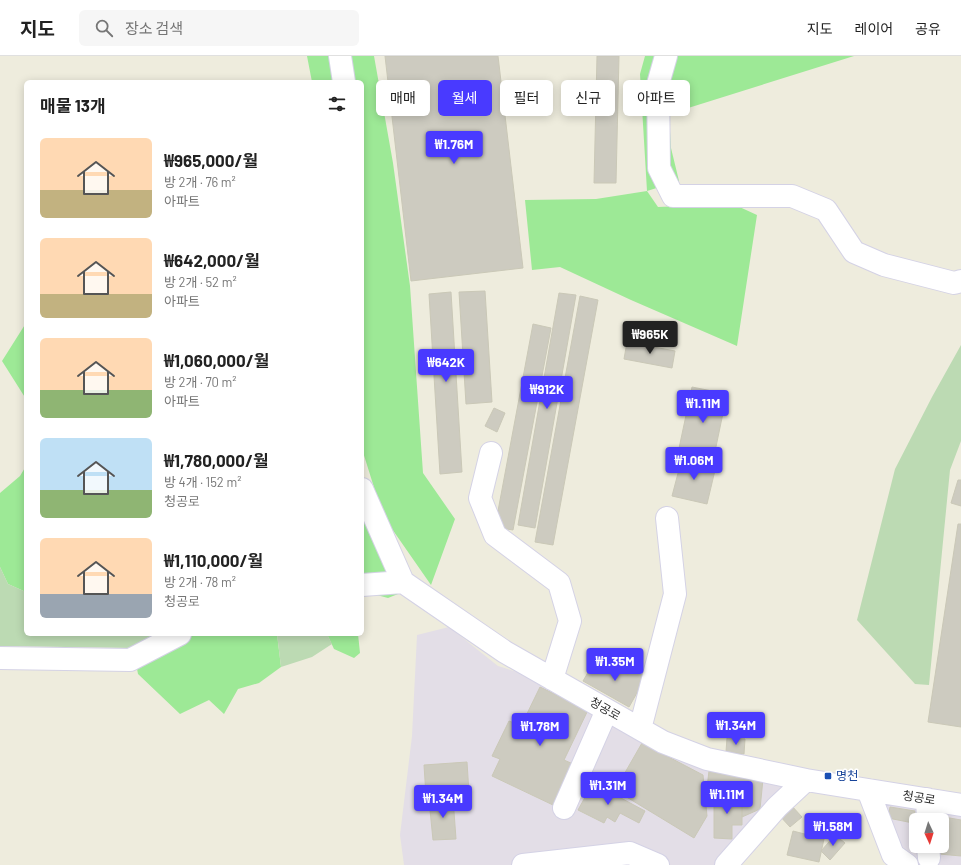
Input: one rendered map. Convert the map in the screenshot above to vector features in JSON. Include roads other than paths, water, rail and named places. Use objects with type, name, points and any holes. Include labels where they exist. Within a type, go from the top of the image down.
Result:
[{"type":"street","points":[[340,56],[344,80]]},
{"type":"street","points":[[666,56],[658,84],[659,168],[673,196],[792,196],[826,210],[854,252],[884,265],[954,283],[961,281]]},
{"type":"street","points":[[491,453],[480,498],[495,535],[559,583],[570,621],[552,679]]},
{"type":"street","points":[[364,493],[404,582],[364,585]]},
{"type":"street","points":[[640,729],[675,594],[667,518]]},
{"type":"street","name":"청공로","points":[[404,582],[505,652],[663,742],[707,759],[806,780],[868,790],[927,810],[961,805]]},
{"type":"street","points":[[0,658],[130,660],[176,636]]},
{"type":"street","points":[[564,808],[607,710]]},
{"type":"street","points":[[726,865],[777,807],[806,780]]},
{"type":"street","points":[[868,790],[897,862]]},
{"type":"street","points":[[523,865],[630,853],[658,865]]},
{"type":"place","name":"명천","points":[[828,776]]}]
